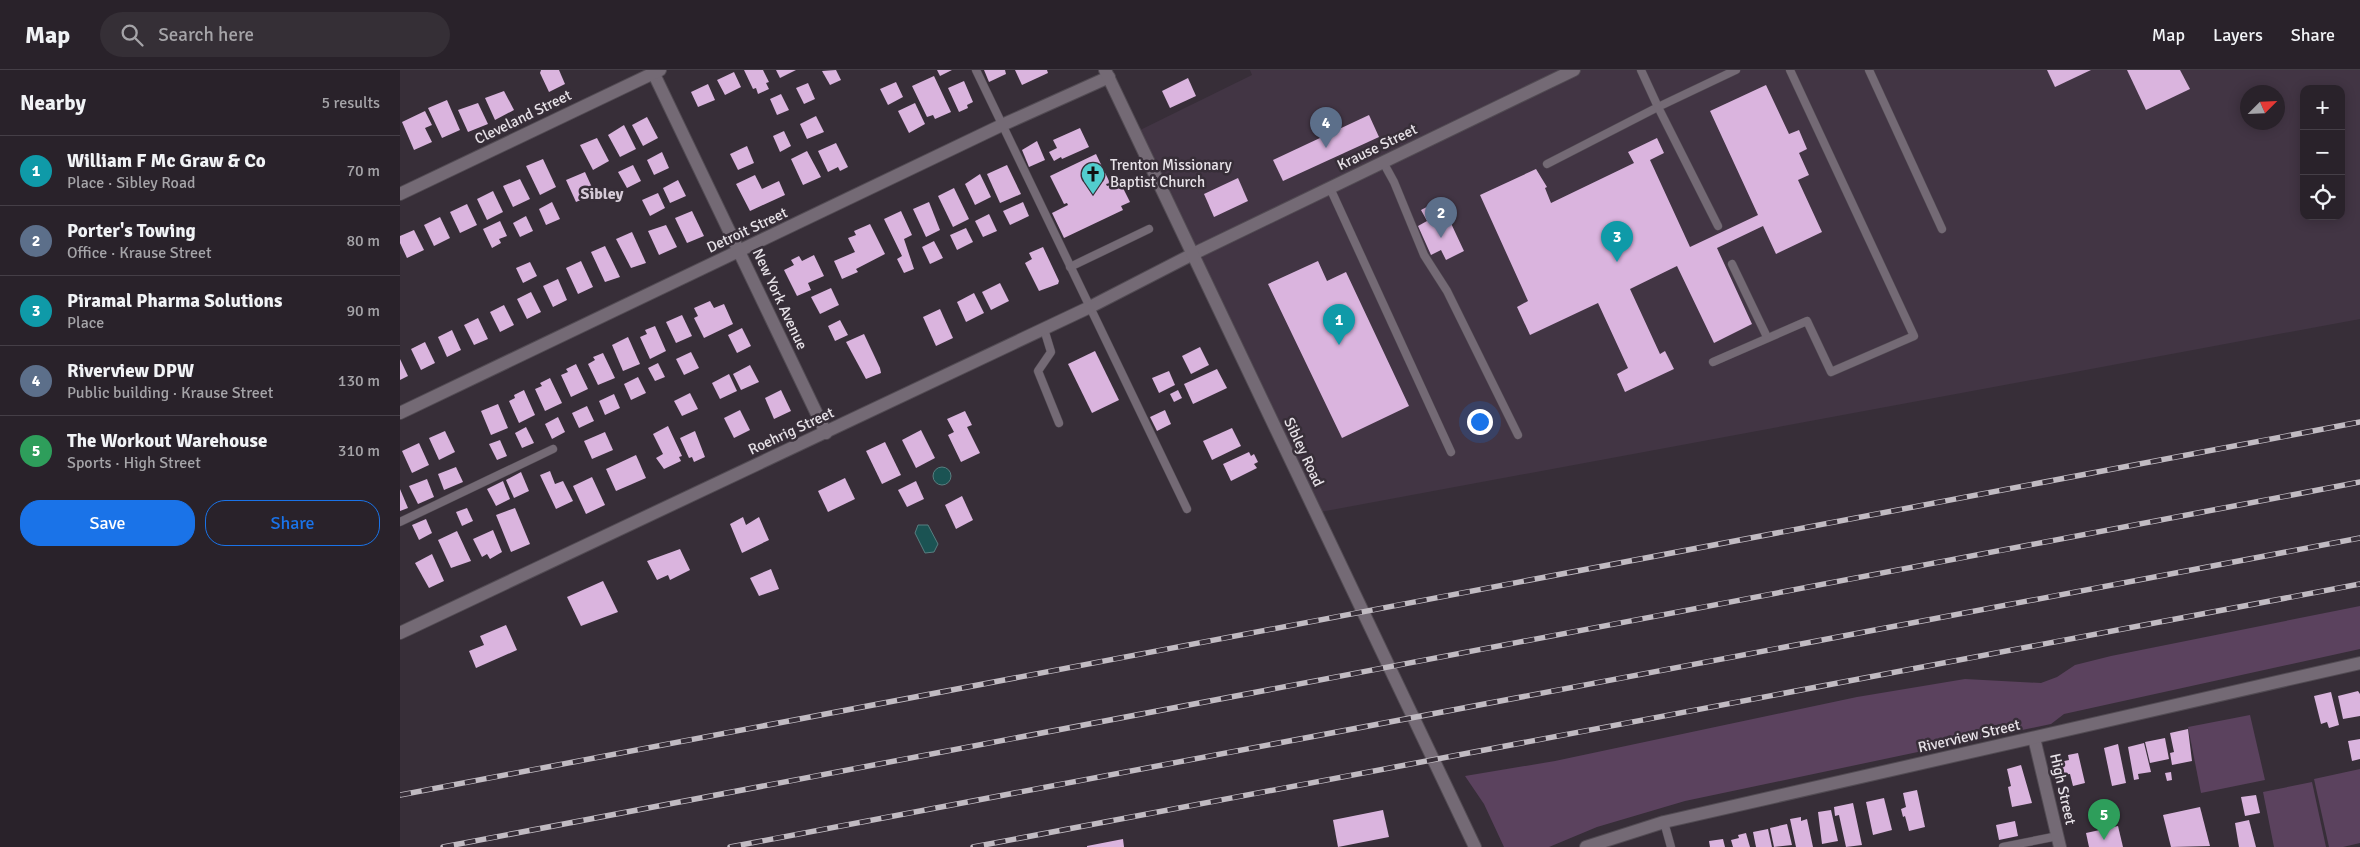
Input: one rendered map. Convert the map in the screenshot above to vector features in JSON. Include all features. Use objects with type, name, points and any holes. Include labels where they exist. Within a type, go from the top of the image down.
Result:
[{"type":"street","name":"Krause Street","points":[[1193,254],[1574,70]]},
{"type":"street","name":"Cleveland Street","points":[[400,194],[655,71]]},
{"type":"street","name":"New York Avenue","points":[[655,71],[826,433]]},
{"type":"street","name":"Detroit Street","points":[[400,413],[739,252],[1107,73]]},
{"type":"street","name":"Sibley Road","points":[[1107,73],[1475,847]]},
{"type":"street","name":"Roehrig Street","points":[[400,633],[1044,329],[1193,254]]},
{"type":"street","name":"Riverview Street","points":[[1586,847],[1664,822],[2360,663]]},
{"type":"street","name":"High Street","points":[[2034,738],[2059,842]]},
{"type":"lane","points":[[976,70],[1187,509]]},
{"type":"lane","points":[[1641,70],[1718,226]]},
{"type":"lane","points":[[1548,164],[1658,107],[1736,70]]},
{"type":"lane","points":[[1713,362],[1807,321],[1832,372],[1914,336],[1790,70]]},
{"type":"lane","points":[[1869,70],[1942,229]]},
{"type":"lane","points":[[1383,162],[1394,182],[1424,255],[1447,291],[1518,435]]},
{"type":"lane","points":[[1330,188],[1451,452]]},
{"type":"lane","points":[[1070,267],[1149,229]]},
{"type":"lane","points":[[1732,264],[1767,338]]},
{"type":"lane","points":[[1044,329],[1051,352],[1038,371],[1059,422]]},
{"type":"lane","points":[[400,522],[553,449]]},
{"type":"lane","points":[[1664,822],[1671,847]]},
{"type":"lane","points":[[2003,847],[2059,842]]},
{"type":"shaded area","points":[[1250,70],[2360,70],[2360,319],[1315,513],[1132,134],[1252,75]]},
{"type":"shaded area","points":[[942,467],[948,470],[951,476],[948,482],[942,485],[936,482],[933,476],[936,470]]},
{"type":"shaded area","points":[[918,525],[928,525],[938,544],[934,552],[925,553],[915,533]]},
{"type":"shaded area","points":[[2360,606],[2360,649],[2064,714],[2051,724],[1685,801],[1597,827],[1549,847],[1504,847],[1484,804],[1465,776],[1555,761],[1857,697],[1965,679],[2041,683],[2057,677],[2075,665],[2111,656]]},
{"type":"shaded area","points":[[2250,715],[2265,780],[2201,793],[2188,727]]},
{"type":"shaded area","points":[[2360,769],[2360,843],[2343,847],[2329,847],[2314,779]]},
{"type":"shaded area","points":[[2312,782],[2326,847],[2274,847],[2263,792]]},
{"type":"building","points":[[541,70],[559,70],[565,84],[549,92],[540,73]]},
{"type":"building","points":[[744,70],[763,70],[769,82],[766,83],[769,89],[758,94],[756,88],[753,89]]},
{"type":"building","points":[[776,70],[796,70],[780,78]]},
{"type":"building","points":[[836,70],[841,80],[830,85],[822,71]]},
{"type":"building","points":[[937,70],[952,70],[940,76]]},
{"type":"building","points":[[984,70],[1005,70],[1006,74],[989,82]]},
{"type":"building","points":[[1015,70],[1047,70],[1048,73],[1022,85]]},
{"type":"building","points":[[2047,70],[2091,70],[2055,87]]},
{"type":"building","points":[[2127,70],[2180,70],[2190,89],[2146,110]]},
{"type":"building","points":[[734,72],[741,87],[725,95],[717,80]]},
{"type":"building","points":[[934,76],[951,112],[935,119],[933,115],[927,117],[912,86]]},
{"type":"building","points":[[1188,78],[1196,96],[1170,108],[1162,91]]},
{"type":"building","points":[[964,81],[973,102],[967,105],[968,108],[959,112],[948,88]]},
{"type":"building","points":[[896,82],[903,97],[888,105],[880,89]]},
{"type":"building","points":[[808,83],[815,99],[804,104],[796,88]]},
{"type":"building","points":[[708,84],[715,100],[698,107],[691,92]]},
{"type":"building","points":[[1766,85],[1789,134],[1799,130],[1807,149],[1799,153],[1809,175],[1798,180],[1822,232],[1776,254],[1763,226],[1717,248],[1752,324],[1714,343],[1677,266],[1630,289],[1660,354],[1665,351],[1674,369],[1625,392],[1617,374],[1628,368],[1598,303],[1530,335],[1517,307],[1528,301],[1480,195],[1536,169],[1547,187],[1545,188],[1551,203],[1634,163],[1628,152],[1657,138],[1664,153],[1650,160],[1690,247],[1758,215],[1710,111]]},
{"type":"building","points":[[504,91],[514,110],[495,120],[485,98]]},
{"type":"building","points":[[781,94],[789,110],[777,115],[770,99]]},
{"type":"building","points":[[447,100],[460,130],[442,138],[428,108]]},
{"type":"building","points":[[478,103],[488,124],[468,132],[458,110]]},
{"type":"building","points":[[915,103],[925,124],[909,133],[898,111]]},
{"type":"building","points":[[425,111],[432,125],[425,128],[432,142],[414,150],[402,122]]},
{"type":"building","points":[[1369,115],[1379,137],[1283,181],[1273,160]]},
{"type":"building","points":[[816,116],[824,132],[807,139],[800,124]]},
{"type":"building","points":[[647,117],[658,138],[643,146],[632,125]]},
{"type":"building","points":[[624,125],[636,149],[620,157],[608,135]]},
{"type":"building","points":[[1080,128],[1089,147],[1054,161],[1049,152],[1057,148],[1053,140]]},
{"type":"building","points":[[784,131],[791,146],[780,152],[773,136]]},
{"type":"building","points":[[597,138],[609,161],[593,170],[580,145]]},
{"type":"building","points":[[1037,141],[1045,160],[1029,167],[1022,150]]},
{"type":"building","points":[[836,143],[848,167],[840,171],[838,167],[828,172],[818,151]]},
{"type":"building","points":[[747,146],[754,163],[738,170],[730,154]]},
{"type":"building","points":[[807,151],[821,177],[803,185],[791,159]]},
{"type":"building","points":[[662,152],[669,168],[654,175],[647,160]]},
{"type":"building","name":"Trenton Missionary Baptist Church","points":[[1096,154],[1110,183],[1106,184],[1107,186],[1111,185],[1113,188],[1121,184],[1130,202],[1121,206],[1123,210],[1064,238],[1052,213],[1068,205],[1067,203],[1064,204],[1050,176]]},
{"type":"building","points":[[543,159],[556,187],[540,195],[526,166]]},
{"type":"building","points":[[633,165],[641,181],[627,188],[618,172]]},
{"type":"building","points":[[1007,165],[1021,194],[1000,203],[987,174]]},
{"type":"building","points":[[585,172],[595,194],[576,202],[566,180]]},
{"type":"building","points":[[980,174],[991,197],[975,205],[965,184]]},
{"type":"building","points":[[755,175],[762,189],[779,181],[785,195],[750,211],[736,184]]},
{"type":"building","points":[[1238,178],[1248,201],[1214,217],[1204,194]]},
{"type":"building","points":[[520,179],[530,199],[513,207],[503,186]]},
{"type":"building","points":[[678,180],[686,196],[670,203],[663,188]]},
{"type":"building","points":[[954,188],[969,219],[953,227],[938,196]]},
{"type":"building","points":[[493,191],[503,212],[487,220],[477,199]]},
{"type":"building","points":[[658,193],[665,208],[650,216],[642,200]]},
{"type":"building","points":[[1440,200],[1464,251],[1446,260],[1441,250],[1431,255],[1418,226],[1427,221],[1421,210]]},
{"type":"building","points":[[552,202],[560,219],[546,225],[539,209]]},
{"type":"building","points":[[929,202],[940,230],[926,237],[913,209]]},
{"type":"building","points":[[1023,202],[1029,216],[1010,225],[1003,211]]},
{"type":"building","points":[[467,204],[477,225],[460,233],[450,212]]},
{"type":"building","points":[[692,211],[704,236],[687,243],[675,218]]},
{"type":"building","points":[[901,211],[912,235],[904,239],[914,269],[904,273],[897,259],[902,256],[884,219]]},
{"type":"building","points":[[989,214],[997,231],[983,237],[975,221]]},
{"type":"building","points":[[526,216],[533,231],[520,237],[513,223]]},
{"type":"building","points":[[440,217],[450,238],[434,246],[424,225]]},
{"type":"building","points":[[500,221],[507,236],[499,239],[501,243],[492,248],[483,229]]},
{"type":"building","points":[[870,224],[885,254],[856,269],[858,272],[842,279],[834,261],[855,252],[848,238],[856,235],[854,231]]},
{"type":"building","points":[[666,225],[677,247],[659,255],[648,231]]},
{"type":"building","points":[[966,228],[973,242],[957,250],[950,235]]},
{"type":"building","points":[[414,230],[424,250],[407,258],[400,243],[400,236]]},
{"type":"building","points":[[632,232],[646,263],[631,268],[616,239]]},
{"type":"building","points":[[934,241],[943,258],[930,264],[922,247]]},
{"type":"building","points":[[605,246],[620,277],[605,282],[591,252]]},
{"type":"building","points":[[1043,247],[1059,281],[1058,284],[1039,291],[1025,263],[1032,259],[1029,253]]},
{"type":"building","points":[[814,255],[824,276],[808,283],[811,290],[797,296],[784,270],[794,265],[791,260],[799,256],[802,261]]},
{"type":"building","points":[[581,261],[593,287],[578,294],[566,268]]},
{"type":"building","points":[[1318,261],[1327,281],[1346,272],[1409,406],[1342,438],[1268,284]]},
{"type":"building","points":[[530,262],[537,276],[523,283],[516,268]]},
{"type":"building","points":[[558,279],[567,300],[553,307],[543,286]]},
{"type":"building","points":[[1000,283],[1009,301],[991,310],[982,292]]},
{"type":"building","points":[[831,288],[839,305],[820,314],[811,297]]},
{"type":"building","points":[[531,292],[541,312],[527,319],[517,299]]},
{"type":"building","points":[[974,293],[984,313],[966,322],[957,302]]},
{"type":"building","points":[[710,301],[714,308],[724,304],[733,324],[704,338],[694,318],[698,316],[694,308]]},
{"type":"building","points":[[504,305],[514,325],[500,332],[490,312]]},
{"type":"building","points":[[940,309],[953,338],[936,346],[923,317]]},
{"type":"building","points":[[682,315],[692,336],[676,343],[666,322]]},
{"type":"building","points":[[478,318],[488,339],[474,345],[464,325]]},
{"type":"building","points":[[840,320],[848,335],[835,341],[828,326]]},
{"type":"building","points":[[655,326],[666,351],[650,359],[640,337],[647,334],[645,330]]},
{"type":"building","points":[[742,328],[751,346],[737,353],[728,335]]},
{"type":"building","points":[[452,330],[461,350],[447,357],[438,337]]},
{"type":"building","points":[[864,334],[881,373],[866,379],[846,342]]},
{"type":"building","points":[[628,337],[640,364],[623,371],[612,345]]},
{"type":"building","points":[[425,342],[435,363],[421,370],[411,349]]},
{"type":"building","points":[[1200,347],[1209,365],[1191,374],[1182,356]]},
{"type":"building","points":[[1095,351],[1119,400],[1092,413],[1068,364]]},
{"type":"building","points":[[691,352],[699,368],[684,375],[676,359]]},
{"type":"building","points":[[603,353],[615,378],[598,385],[588,364],[595,360],[593,357]]},
{"type":"building","points":[[400,359],[408,376],[400,380]]},
{"type":"building","points":[[658,363],[665,377],[655,381],[648,368]]},
{"type":"building","points":[[576,364],[588,389],[571,397],[561,375],[568,372],[566,369]]},
{"type":"building","points":[[750,365],[759,382],[741,390],[733,374]]},
{"type":"building","points":[[1217,369],[1227,388],[1193,404],[1184,384]]},
{"type":"building","points":[[1169,371],[1175,385],[1159,393],[1152,378]]},
{"type":"building","points":[[729,374],[737,391],[720,399],[712,383]]},
{"type":"building","points":[[638,377],[646,393],[631,400],[624,384]]},
{"type":"building","points":[[550,378],[562,403],[545,411],[535,389],[542,386],[540,383]]},
{"type":"building","points":[[524,390],[535,415],[519,423],[509,401],[515,398],[514,395]]},
{"type":"building","points":[[781,390],[791,411],[774,419],[765,398]]},
{"type":"building","points":[[1178,390],[1182,398],[1174,402],[1170,394]]},
{"type":"building","points":[[690,393],[698,409],[682,416],[674,401]]},
{"type":"building","points":[[614,394],[620,408],[605,415],[599,401]]},
{"type":"building","points":[[498,404],[508,428],[491,435],[481,411]]},
{"type":"building","points":[[587,406],[594,421],[579,428],[572,413]]},
{"type":"building","points":[[740,410],[750,430],[734,438],[724,418]]},
{"type":"building","points":[[1165,410],[1171,424],[1157,431],[1150,417]]},
{"type":"building","points":[[965,411],[972,425],[967,427],[980,453],[961,462],[948,435],[954,432],[947,419]]},
{"type":"building","points":[[558,417],[565,432],[552,439],[545,424]]},
{"type":"building","points":[[668,426],[682,456],[679,457],[681,461],[664,469],[656,458],[663,454],[653,434]]},
{"type":"building","points":[[526,427],[534,443],[522,448],[515,433]]},
{"type":"building","points":[[1232,428],[1241,446],[1212,460],[1203,441]]},
{"type":"building","points":[[921,430],[935,458],[916,468],[902,440]]},
{"type":"building","points":[[445,431],[455,452],[439,460],[429,438]]},
{"type":"building","points":[[695,431],[705,457],[694,462],[692,457],[689,458],[680,438]]},
{"type":"building","points":[[605,432],[613,450],[592,459],[584,441]]},
{"type":"building","points":[[500,440],[507,456],[497,460],[489,444]]},
{"type":"building","points":[[885,442],[901,475],[882,484],[866,451]]},
{"type":"building","points":[[419,443],[429,465],[412,473],[402,451]]},
{"type":"building","points":[[1249,452],[1251,456],[1254,454],[1258,462],[1254,464],[1257,468],[1231,481],[1223,464]]},
{"type":"building","points":[[636,455],[646,478],[616,491],[606,469]]},
{"type":"building","points":[[456,467],[463,482],[444,490],[438,474]]},
{"type":"building","points":[[550,471],[555,484],[563,481],[573,501],[556,509],[540,475]]},
{"type":"building","points":[[521,472],[529,491],[514,498],[506,480]]},
{"type":"building","points":[[592,477],[605,505],[586,514],[573,486]]},
{"type":"building","points":[[845,478],[855,499],[828,512],[818,491]]},
{"type":"building","points":[[427,479],[434,497],[418,504],[409,486]]},
{"type":"building","points":[[503,481],[510,499],[496,506],[487,489]]},
{"type":"building","points":[[916,481],[924,499],[907,507],[898,490]]},
{"type":"building","points":[[400,489],[408,508],[400,511]]},
{"type":"building","points":[[962,496],[973,520],[956,529],[945,505]]},
{"type":"building","points":[[467,508],[473,521],[462,526],[456,512]]},
{"type":"building","points":[[515,508],[530,544],[511,552],[496,515]]},
{"type":"building","points":[[743,517],[746,525],[759,517],[769,540],[742,553],[730,524]]},
{"type":"building","points":[[426,519],[432,533],[419,540],[412,525]]},
{"type":"building","points":[[493,530],[502,552],[490,559],[487,554],[482,557],[473,539]]},
{"type":"building","points":[[457,531],[471,561],[451,568],[438,540]]},
{"type":"building","points":[[680,549],[690,570],[670,580],[668,575],[657,580],[647,561]]},
{"type":"building","points":[[432,554],[444,581],[429,588],[415,563]]},
{"type":"building","points":[[771,569],[779,589],[759,596],[750,578]]},
{"type":"building","points":[[603,581],[618,612],[581,626],[567,597]]},
{"type":"building","points":[[506,625],[517,650],[476,668],[469,651],[484,645],[480,636]]},
{"type":"building","points":[[2358,691],[2360,694],[2360,716],[2343,719],[2338,696]]},
{"type":"building","points":[[2331,692],[2339,725],[2329,728],[2327,722],[2321,724],[2314,696]]},
{"type":"building","points":[[2188,729],[2192,761],[2172,765],[2170,753],[2174,752],[2170,733]]},
{"type":"building","points":[[2165,738],[2169,759],[2150,763],[2145,742]]},
{"type":"building","points":[[2360,739],[2360,759],[2352,761],[2348,741]]},
{"type":"building","points":[[2144,743],[2151,772],[2138,774],[2139,779],[2134,780],[2128,747]]},
{"type":"building","points":[[2118,744],[2126,783],[2112,786],[2104,748]]},
{"type":"building","points":[[2078,753],[2085,783],[2073,786],[2070,774],[2063,775],[2060,762],[2069,760],[2068,755]]},
{"type":"building","points":[[2021,765],[2032,803],[2012,807],[2008,787],[2011,786],[2007,769]]},
{"type":"building","points":[[2171,772],[2172,780],[2167,781],[2165,773]]},
{"type":"building","points":[[1917,790],[1925,827],[1909,831],[1901,809],[1906,807],[1903,793]]},
{"type":"building","points":[[2256,795],[2260,813],[2245,816],[2241,797]]},
{"type":"building","points":[[1884,798],[1892,830],[1873,835],[1866,802]]},
{"type":"building","points":[[1853,803],[1862,845],[1846,847],[1839,815],[1835,816],[1834,807]]},
{"type":"building","points":[[2200,807],[2210,846],[2171,847],[2163,815]]},
{"type":"building","points":[[1383,810],[1389,837],[1338,847],[1333,820]]},
{"type":"building","points":[[1831,810],[1838,841],[1822,844],[1818,812]]},
{"type":"building","points":[[1801,817],[1801,821],[1807,819],[1813,847],[1796,847],[1790,819]]},
{"type":"building","points":[[2249,820],[2256,847],[2239,847],[2235,823]]},
{"type":"building","points":[[2015,821],[2018,836],[1999,840],[1996,825]]},
{"type":"building","points":[[1787,824],[1792,845],[1774,847],[1770,828]]},
{"type":"building","points":[[2118,826],[2123,847],[2089,847],[2086,833]]},
{"type":"building","points":[[1768,829],[1772,847],[1756,847],[1753,832]]},
{"type":"building","points":[[1746,833],[1750,847],[1733,847],[1731,840],[1739,838],[1738,835]]},
{"type":"building","points":[[1123,839],[1124,847],[1087,847],[1087,846]]},
{"type":"building","points":[[1723,839],[1725,847],[1710,847],[1709,841]]},
{"type":"railway","points":[[400,795],[2360,422]]},
{"type":"railway","points":[[443,847],[2360,482]]},
{"type":"railway","points":[[730,847],[2360,538]]},
{"type":"railway","points":[[973,847],[2360,584]]},
{"type":"place","name":"Riverview DPW","points":[[1326,148]]},
{"type":"place","name":"Trenton Missionary Baptist Church","points":[[1093,195]]},
{"type":"place","name":"Porter's Towing","points":[[1441,238]]},
{"type":"place","name":"Piramal Pharma Solutions","points":[[1617,262]]},
{"type":"place","name":"William F Mc Graw & Co","points":[[1339,345]]},
{"type":"place","name":"The Workout Warehouse","points":[[2104,840]]},
{"type":"district","name":"Sibley","points":[[602,194]]}]
